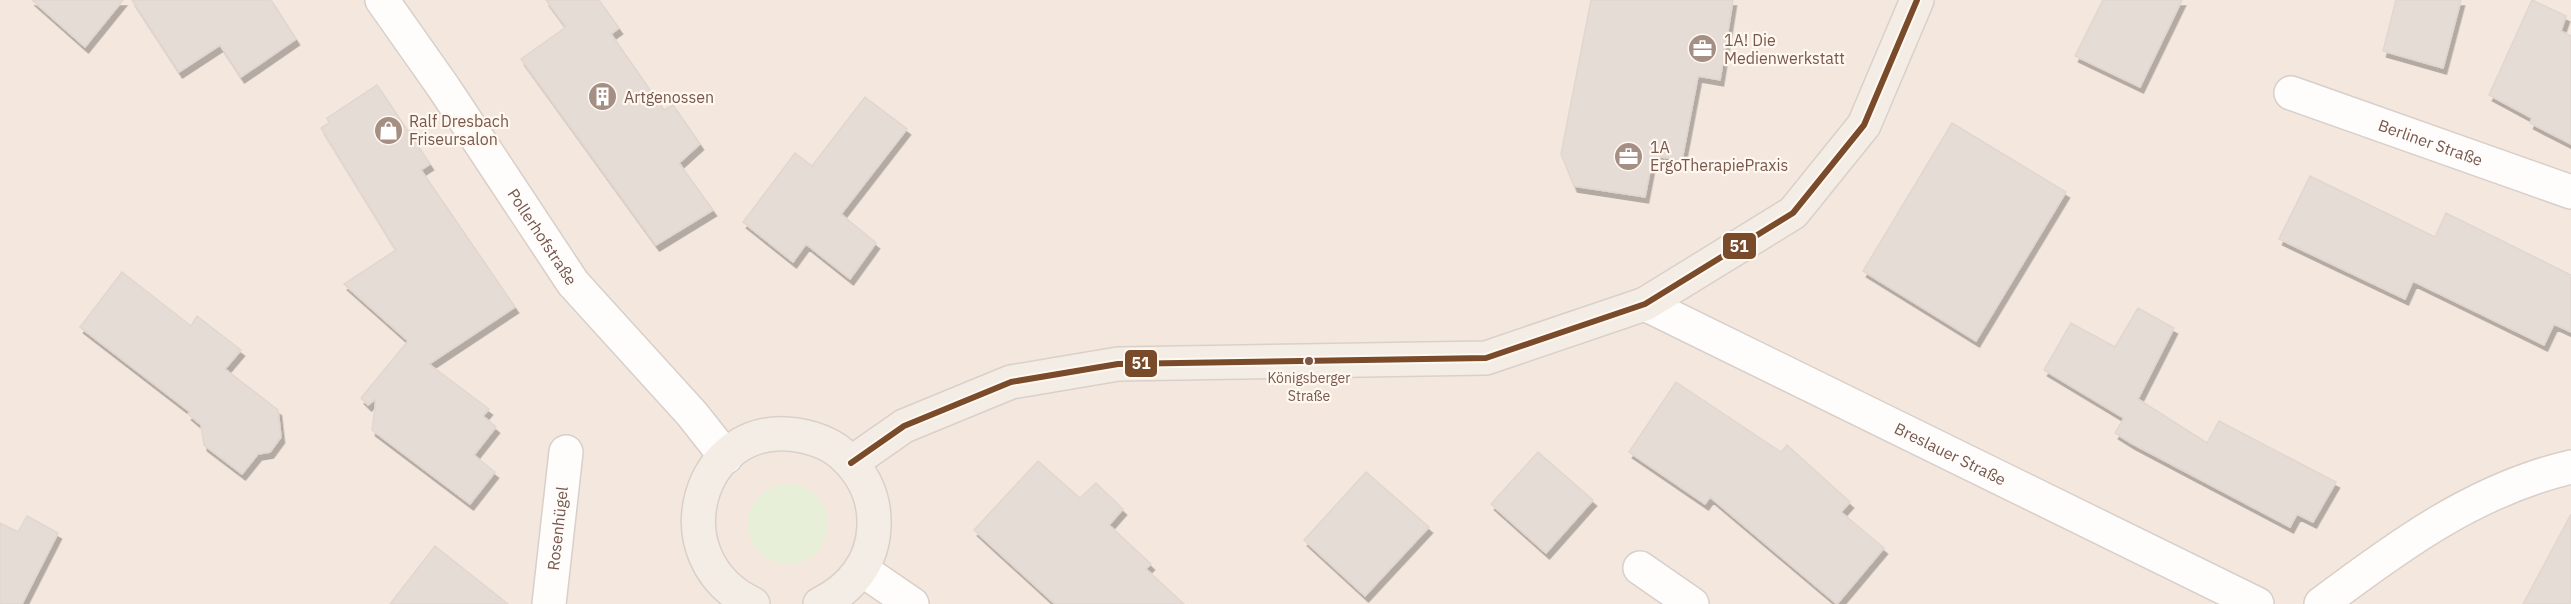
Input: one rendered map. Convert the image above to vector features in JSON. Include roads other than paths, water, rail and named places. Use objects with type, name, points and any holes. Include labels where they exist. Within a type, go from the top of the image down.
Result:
[{"type":"main road","points":[[851,463],[903,426],[1011,382],[1118,364],[1486,358],[1645,304],[1793,213],[1864,125],[1917,0]]},
{"type":"main road","points":[[753,604],[715,595],[704,555],[698,520],[705,485],[726,457],[756,439],[790,434],[824,442],[851,463],[863,478],[874,514],[870,552],[861,569],[849,585],[820,604]]},
{"type":"street","name":"Pollerhofstraße","points":[[382,0],[444,88],[573,283],[692,414],[726,457]]},
{"type":"street","name":"Berliner Straße","points":[[2291,93],[2571,192]]},
{"type":"street","name":"Breslauer Straße","points":[[1645,304],[2205,593],[2257,604]]},
{"type":"street","name":"Rosenhügel","points":[[549,604],[566,452]]},
{"type":"street","points":[[2321,604],[2389,552],[2460,508],[2537,475],[2571,467]]},
{"type":"street","points":[[1640,568],[1692,604]]},
{"type":"street","points":[[861,569],[912,604]]},
{"type":"place","name":"1A! Die Medienwerkstatt","points":[[1703,49]]},
{"type":"place","name":"Artgenossen","points":[[603,97]]},
{"type":"place","name":"Ralf Dresbach Friseursalon","points":[[388,130]]},
{"type":"place","name":"1A ErgoTherapiePraxis","points":[[1629,156]]},
{"type":"place","name":"Königsberger Straße","points":[[1309,361]]}]
